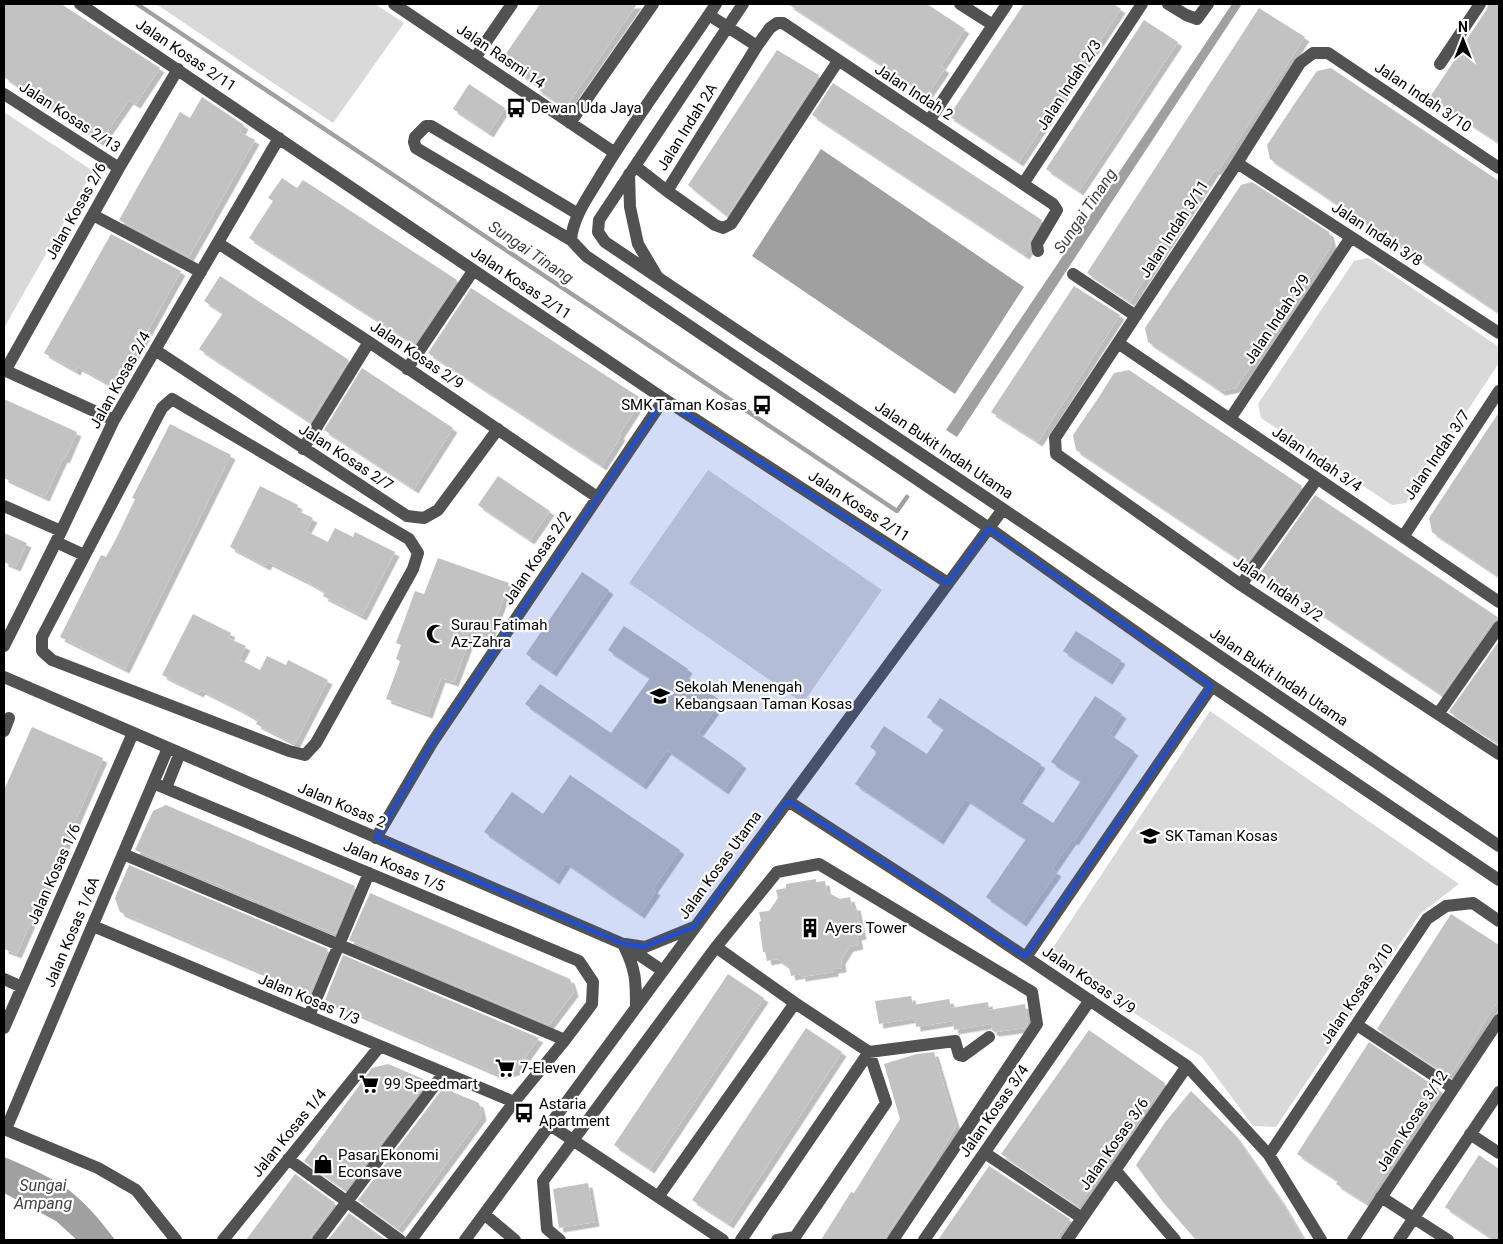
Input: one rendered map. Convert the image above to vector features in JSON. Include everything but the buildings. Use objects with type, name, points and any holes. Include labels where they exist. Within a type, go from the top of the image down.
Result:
[{"type":"street","name":"Jalan Kosas 2/11","points":[[80,4],[664,399],[948,583]]},
{"type":"street","name":"Jalan Rasmi 14","points":[[394,4],[615,152]]},
{"type":"street","points":[[475,58],[512,4]]},
{"type":"street","points":[[570,122],[653,4]]},
{"type":"street","name":"Jalan Bukit Indah Utama","points":[[743,4],[599,220],[598,232],[605,242],[1499,846]]},
{"type":"street","points":[[960,4],[993,25]]},
{"type":"street","points":[[929,121],[1007,4]]},
{"type":"street","name":"Jalan Indah 2/3","points":[[1023,184],[1142,4]]},
{"type":"street","points":[[1168,4],[1186,16],[1197,19],[1208,4]]},
{"type":"street","points":[[1440,64],[1480,4]]},
{"type":"street","points":[[571,240],[572,226],[578,214],[615,152],[713,9],[728,27],[757,46]]},
{"type":"street","name":"Jalan Indah 2","points":[[757,46],[770,28],[777,23],[783,23],[1053,204],[1057,210],[1037,244],[1038,251]]},
{"type":"street","name":"Jalan Indah 2A","points":[[632,170],[667,191],[757,46]]},
{"type":"street","name":"Jalan Indah 3/11","points":[[1055,438],[1237,163],[1300,63],[1313,53],[1328,53]]},
{"type":"street","name":"Jalan Indah 3/10","points":[[1328,53],[1499,168]]},
{"type":"street","points":[[667,191],[715,225],[723,228],[731,224],[838,61]]},
{"type":"street","name":"Jalan Kosas 2/6","points":[[4,371],[119,168],[178,69]]},
{"type":"street","name":"Jalan Kosas 2/13","points":[[4,94],[119,168]]},
{"type":"street","points":[[578,214],[431,126],[426,126],[415,137],[416,148],[571,240],[586,256],[989,528],[1212,686],[1499,880]]},
{"type":"street","name":"Jalan Kosas 2/4","points":[[4,643],[58,537],[114,420],[279,138]]},
{"type":"street","name":"Jalan Indah 3/8","points":[[1237,163],[1499,333]]},
{"type":"street","points":[[632,170],[630,207],[638,244],[660,280]]},
{"type":"street","points":[[93,215],[201,272]]},
{"type":"street","name":"Jalan Indah 3/9","points":[[1230,419],[1351,237]]},
{"type":"street","name":"Jalan Kosas 2/9","points":[[218,243],[369,342],[597,497]]},
{"type":"street","points":[[407,369],[473,271]]},
{"type":"street","points":[[1073,274],[1136,316]]},
{"type":"street","points":[[303,449],[369,342]]},
{"type":"street","name":"Jalan Indah 3/4","points":[[1118,343],[1499,602]]},
{"type":"street","name":"Jalan Kosas 2/7","points":[[155,350],[407,516],[424,518],[438,510],[498,429]]},
{"type":"street","points":[[4,371],[114,420]]},
{"type":"street","name":"Jalan Indah 3/7","points":[[1402,536],[1499,391]]},
{"type":"street","points":[[172,399],[409,539],[418,553],[412,569],[321,735],[305,755],[289,751],[52,660],[42,650],[42,637],[84,555],[162,408],[172,399]]},
{"type":"street","name":"Jalan Kosas 2/2","points":[[376,838],[432,743],[664,399]]},
{"type":"street","name":"Jalan Indah 3/2","points":[[1055,438],[1056,454],[1241,585],[1499,754]]},
{"type":"street","points":[[1241,585],[1317,478]]},
{"type":"street","points":[[4,506],[58,537],[84,555]]},
{"type":"street","name":"Jalan Kosas Utama","points":[[465,1240],[1002,509]]},
{"type":"street","points":[[1438,714],[1499,627]]},
{"type":"street","name":"Jalan Kosas 2","points":[[4,677],[623,944],[663,971]]},
{"type":"street","points":[[1026,957],[1212,686]]},
{"type":"street","points":[[4,731],[9,718]]},
{"type":"street","name":"Jalan Kosas 1/6","points":[[4,1028],[133,733]]},
{"type":"street","points":[[166,788],[174,751]]},
{"type":"street","name":"Jalan Kosas 1/6A","points":[[5,1129],[153,783],[174,751]]},
{"type":"street","name":"Jalan Kosas 1/5","points":[[153,783],[579,962],[593,982],[592,1004],[565,1040]]},
{"type":"street","name":"Jalan Kosas 3/9","points":[[788,801],[1026,957],[1187,1066],[1269,1155],[1322,1240]]},
{"type":"street","points":[[123,854],[565,1040],[514,1102],[411,1240]]},
{"type":"street","points":[[560,1240],[547,1229],[542,1181],[716,947],[777,872],[819,864],[1032,992],[1037,1024],[893,1240]]},
{"type":"street","points":[[309,1016],[370,874]]},
{"type":"street","name":"Jalan Kosas 3/10","points":[[1269,1155],[1427,919],[1446,906],[1473,903],[1499,921]]},
{"type":"street","name":"Jalan Kosas 1/3","points":[[92,926],[514,1102]]},
{"type":"street","points":[[623,944],[645,947],[695,926]]},
{"type":"street","points":[[623,944],[631,959],[636,977],[636,1007]]},
{"type":"street","points":[[716,947],[869,1052],[886,1103],[795,1237],[777,1240]]},
{"type":"street","points":[[4,979],[22,987]]},
{"type":"street","name":"Jalan Kosas 3/4","points":[[924,1240],[1090,1000]]},
{"type":"street","points":[[658,1197],[795,1003]]},
{"type":"street","name":"Jalan Kosas 3/12","points":[[1353,1240],[1499,1020]]},
{"type":"street","points":[[1357,1025],[1453,1088]]},
{"type":"street","points":[[742,1240],[869,1052],[955,1041],[960,1055],[963,1056],[989,1036]]},
{"type":"street","name":"Jalan Kosas 1/4","points":[[223,1240],[380,1046]]},
{"type":"street","name":"Jalan Kosas 3/6","points":[[1067,1240],[1187,1066]]},
{"type":"street","points":[[318,1240],[444,1073]]},
{"type":"street","points":[[1399,1240],[1499,1092]]},
{"type":"street","points":[[550,1125],[723,1240]]},
{"type":"street","points":[[5,1129],[98,1168],[136,1190],[176,1240]]},
{"type":"street","points":[[1470,1134],[1499,1153]]},
{"type":"street","points":[[985,1153],[1082,1218]]},
{"type":"street","points":[[288,1159],[400,1240]]},
{"type":"street","points":[[1116,1170],[1175,1240]]},
{"type":"street","points":[[1381,1197],[1448,1240]]},
{"type":"street","points":[[484,1214],[516,1240]]},
{"type":"highlighted area","points":[[664,399],[948,583],[989,528],[1212,686],[1026,957],[788,801],[695,927],[645,947],[623,944],[376,838],[432,743]]},
{"type":"shaded area","points":[[156,4],[375,4],[404,23],[333,123]]},
{"type":"shaded area","points":[[4,112],[93,171],[4,328]]},
{"type":"shaded area","points":[[1368,258],[1499,347],[1499,363],[1406,503],[1392,505],[1261,418],[1258,404],[1354,261]]},
{"type":"shaded area","points":[[708,470],[882,590],[803,703],[629,583]]},
{"type":"shaded area","points":[[1210,711],[1459,884],[1420,914],[1276,1127],[1253,1126],[1202,1057],[1074,974],[1050,952]]},
{"type":"water","points":[[1232,4],[1242,4],[957,437],[946,430]]},
{"type":"water","points":[[821,149],[1024,287],[955,394],[752,256]]},
{"type":"water","name":"Sungai Ampang","points":[[4,1157],[60,1184],[82,1201],[115,1240],[77,1240],[56,1221],[4,1193]]},
{"type":"waterway","name":"Sungai Tinang","points":[[137,4],[897,511],[907,497]]},
{"type":"place","name":"Dewan Uda Jaya","points":[[516,108]]},
{"type":"place","name":"SMK Taman Kosas","points":[[762,405]]},
{"type":"place","name":"Surau Fatimah Az-Zahra","points":[[436,634]]},
{"type":"place","name":"Sekolah Menengah Kebangsaan Taman Kosas","points":[[660,696]]},
{"type":"place","name":"SK Taman Kosas","points":[[1150,836]]},
{"type":"place","name":"Ayers Tower","points":[[810,928]]},
{"type":"place","name":"7-Eleven","points":[[505,1068]]},
{"type":"place","name":"99 Speedmart","points":[[369,1084]]},
{"type":"place","name":"Astaria Apartment","points":[[524,1113]]},
{"type":"place","name":"Pasar Ekonomi Econsave","points":[[323,1164]]}]
